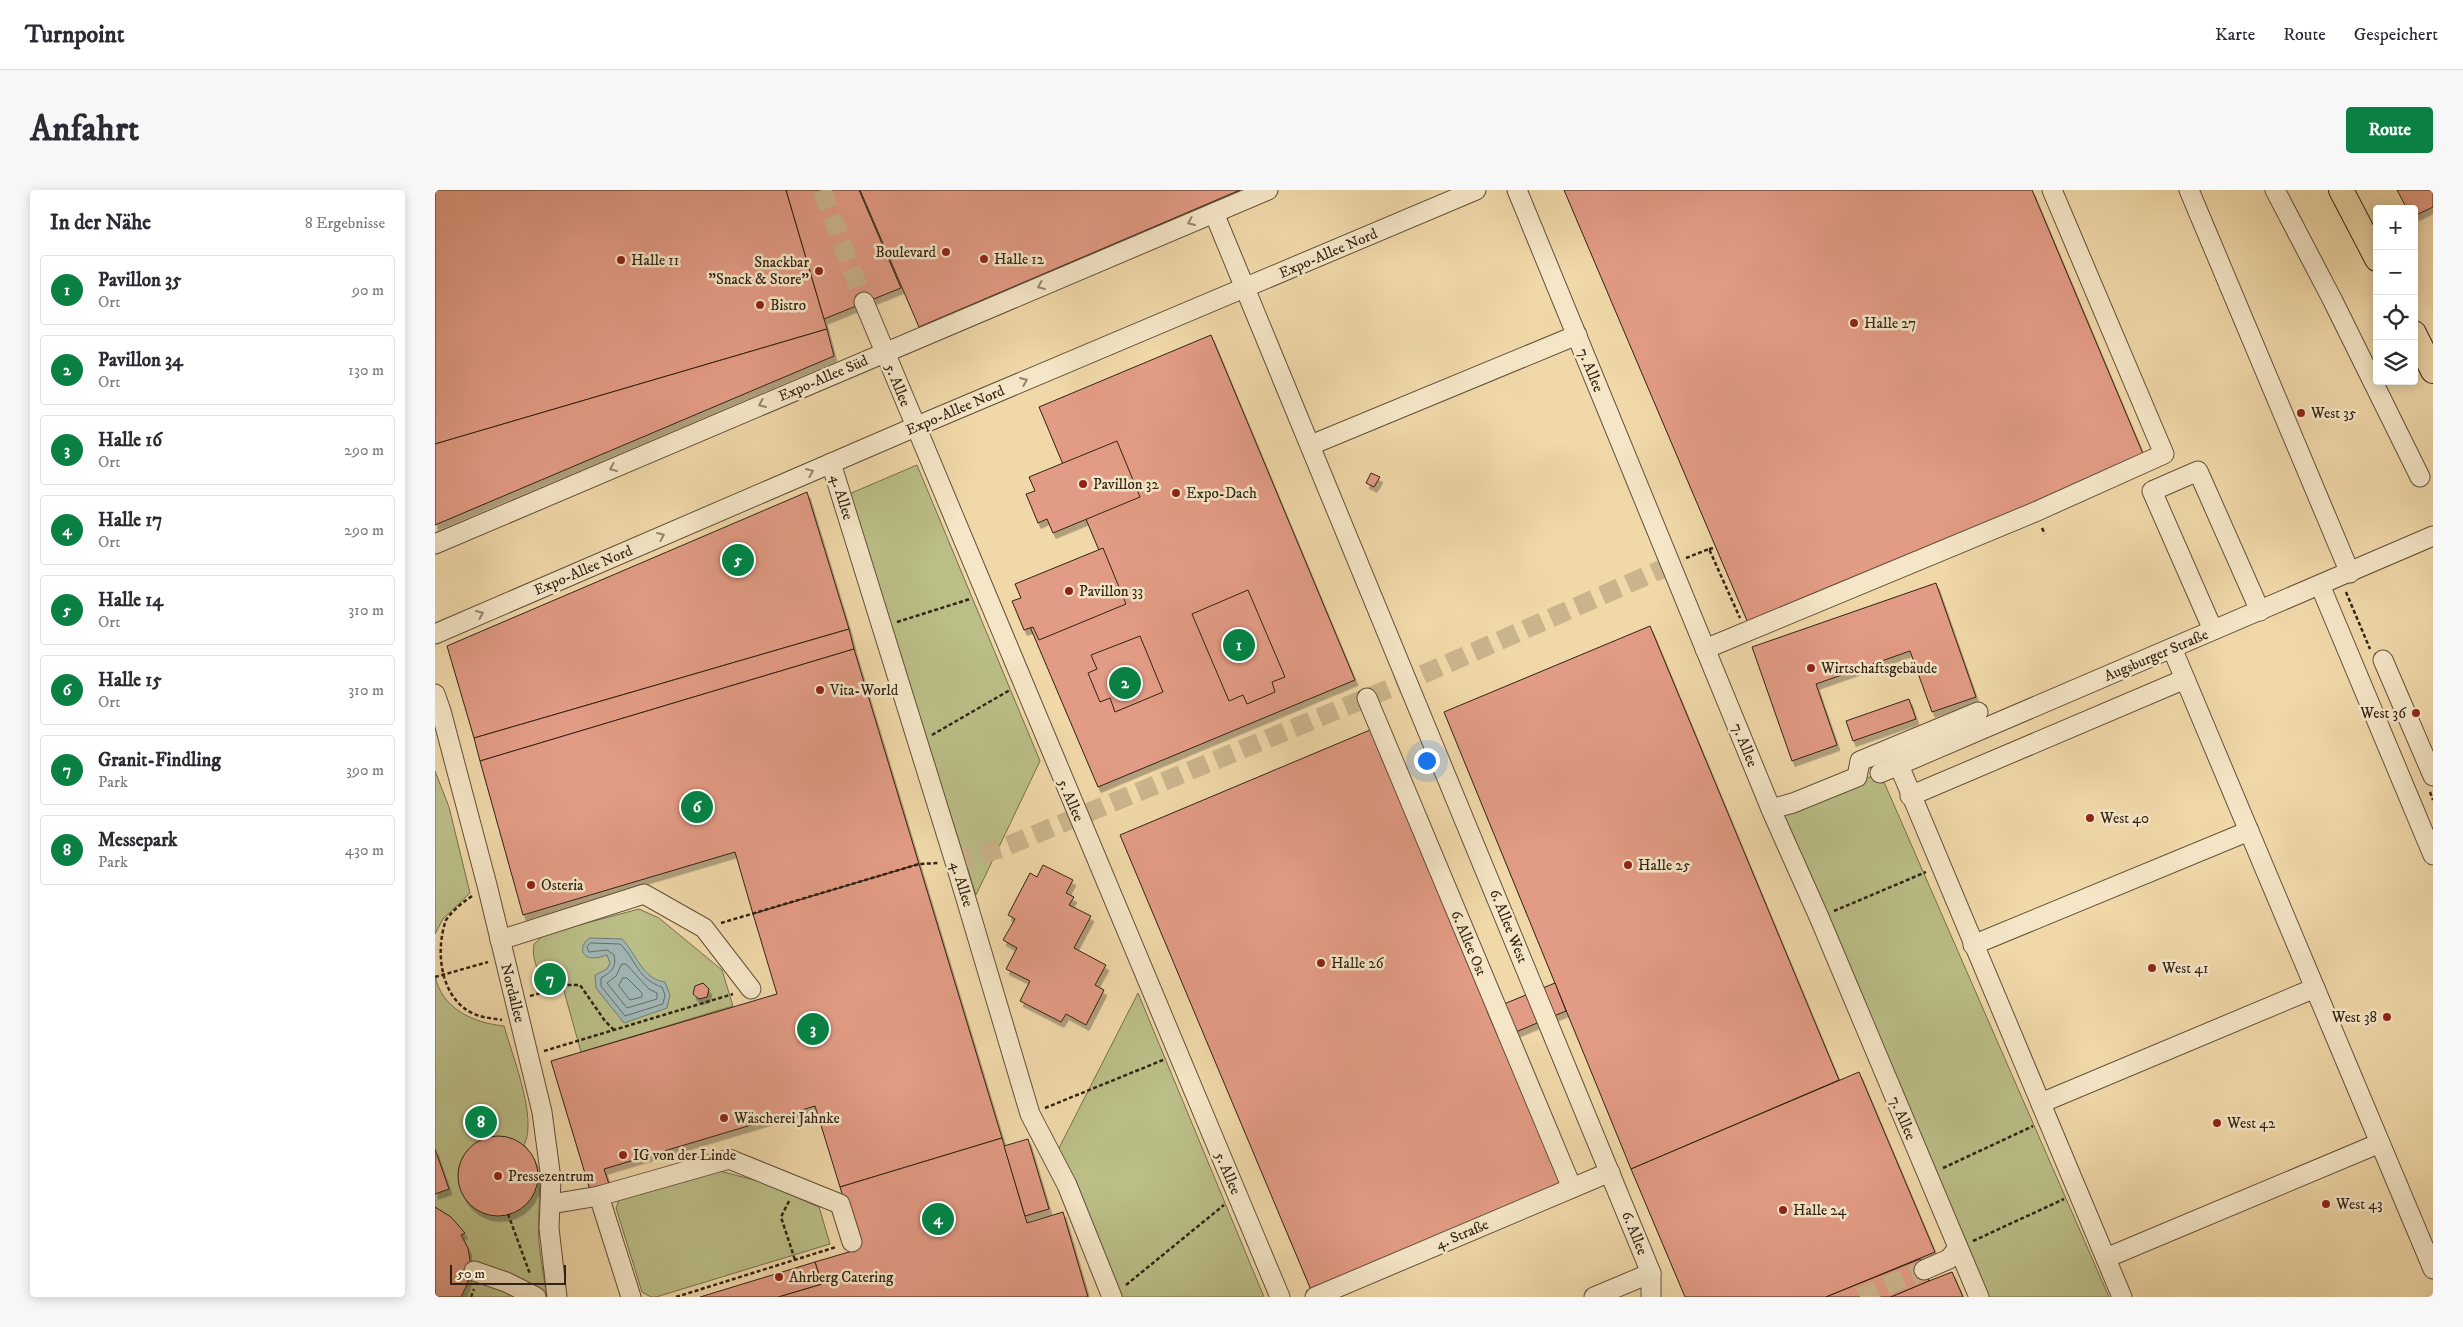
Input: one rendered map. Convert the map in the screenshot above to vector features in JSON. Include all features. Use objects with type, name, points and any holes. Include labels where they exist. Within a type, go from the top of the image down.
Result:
[{"type":"main road","points":[[2341,190],[2373,252]]},
{"type":"main road","points":[[2423,342],[2433,371]]},
{"type":"lane","name":"Expo-Allee Süd","points":[[435,544],[1268,190]]},
{"type":"lane","name":"Expo-Allee Nord","points":[[435,634],[915,427],[1476,190]]},
{"type":"lane","name":"7. Allee","points":[[1517,190],[1771,810],[1819,918],[1979,1297]]},
{"type":"lane","points":[[1705,649],[2035,512],[2165,454],[2052,190]]},
{"type":"lane","points":[[2189,190],[2350,573]]},
{"type":"lane","points":[[2275,190],[2332,299],[2420,477]]},
{"type":"lane","name":"6. Allee West","points":[[1214,213],[1409,681],[1609,1172]]},
{"type":"lane","name":"5. Allee","points":[[864,302],[1280,1297]]},
{"type":"lane","points":[[1311,445],[1577,335]]},
{"type":"lane","name":"4. Allee","points":[[831,463],[955,862],[1030,1114],[1067,1185],[1112,1297]]},
{"type":"lane","points":[[2213,630],[2152,491],[2197,471],[2260,611]]},
{"type":"lane","name":"Augsburger Straße","points":[[1880,773],[2433,536]]},
{"type":"lane","points":[[2320,585],[2433,855]]},
{"type":"lane","points":[[2171,648],[2433,1269]]},
{"type":"lane","points":[[2383,660],[2433,776]]},
{"type":"lane","points":[[1910,796],[2185,679]]},
{"type":"lane","name":"Nordallee","points":[[435,694],[500,940],[542,1112],[551,1179],[549,1228],[557,1297]]},
{"type":"lane","name":"6. Allee Ost","points":[[1367,698],[1571,1188]]},
{"type":"lane","points":[[1771,810],[1857,777],[1860,761],[1978,712]]},
{"type":"lane","points":[[1898,764],[2123,1297]]},
{"type":"lane","points":[[1973,945],[2249,832]]},
{"type":"lane","points":[[500,940],[644,894],[704,928],[751,989]]},
{"type":"lane","points":[[2045,1110],[2315,988]]},
{"type":"lane","points":[[2106,1258],[2380,1143]]},
{"type":"lane","points":[[551,1204],[599,1196],[729,1159],[840,1204],[852,1242]]},
{"type":"lane","name":"4. Straße","points":[[1315,1297],[1609,1172]]},
{"type":"lane","name":"6. Allee","points":[[1609,1172],[1651,1273],[1651,1297]]},
{"type":"lane","points":[[599,1196],[631,1297]]},
{"type":"lane","points":[[1924,1270],[1949,1259],[1958,1248]]},
{"type":"lane","points":[[473,1270],[506,1282],[535,1297]]},
{"type":"lane","points":[[1594,1297],[1651,1273]]},
{"type":"path","points":[[1671,565],[1715,548]]},
{"type":"path","points":[[1709,549],[1747,632]]},
{"type":"path","points":[[881,627],[986,594]]},
{"type":"path","points":[[918,743],[1022,683]]},
{"type":"path","points":[[704,928],[919,864],[955,862]]},
{"type":"path","points":[[1819,918],[1940,866]]},
{"type":"path","points":[[473,895],[457,906],[446,920],[439,934],[437,954],[439,976],[447,990],[472,1013],[485,1018],[506,1020]]},
{"type":"path","points":[[435,976],[504,958]]},
{"type":"path","points":[[515,1000],[568,985],[580,985],[605,1021],[614,1030]]},
{"type":"path","points":[[528,1056],[751,989]]},
{"type":"path","points":[[1030,1114],[1178,1054]]},
{"type":"path","points":[[1928,1175],[2045,1110]]},
{"type":"path","points":[[795,1260],[781,1217],[796,1186]]},
{"type":"path","points":[[1958,1248],[2079,1193]]},
{"type":"path","points":[[1112,1297],[1237,1195]]},
{"type":"path","points":[[508,1214],[530,1275]]},
{"type":"path","points":[[676,1297],[852,1242]]},
{"type":"green space","points":[[917,465],[1040,761],[976,895],[849,494]]},
{"type":"green space","points":[[435,771],[449,807],[470,893],[443,919],[435,934]]},
{"type":"green space","points":[[1880,773],[2109,1297],[1979,1297],[1773,814]]},
{"type":"green space","points":[[639,909],[659,918],[722,970],[733,1006],[581,1052],[562,984],[546,984],[536,965],[533,954],[534,944],[545,934]]},
{"type":"green space","points":[[435,975],[438,987],[444,997],[461,1012],[481,1022],[504,1026],[518,1070],[526,1104],[528,1120],[524,1145],[536,1167],[539,1179],[538,1230],[547,1297],[435,1297]]},
{"type":"green space","points":[[1138,993],[1264,1297],[1121,1297],[1058,1150]]},
{"type":"green space","points":[[720,1171],[758,1181],[819,1207],[830,1244],[656,1297],[651,1297],[642,1292],[616,1208],[619,1200],[706,1173]]},
{"type":"water","points":[[590,938],[622,939],[645,971],[657,980],[665,982],[670,995],[667,1008],[624,1023],[596,988],[595,975],[607,969],[610,963],[607,955],[594,958],[586,956],[583,947]]},
{"type":"building","name":"Halle 11","points":[[435,190],[786,190],[827,329],[435,444]]},
{"type":"building","points":[[786,190],[859,190],[901,288],[824,319]]},
{"type":"building","name":"Halle 12","points":[[860,190],[1240,190],[919,327]]},
{"type":"building","name":"Halle 27","points":[[1564,190],[2032,190],[2144,456],[1748,623]]},
{"type":"building","points":[[2397,190],[2433,190],[2433,207],[2418,214],[2418,205],[2405,205]]},
{"type":"building","points":[[827,329],[834,356],[435,525],[435,444]]},
{"type":"building","name":"Expo-Dach","points":[[1211,335],[1355,680],[1098,787],[1025,615],[1111,579],[1039,407]]},
{"type":"building","name":"Pavillon 32","points":[[1117,441],[1140,497],[1053,533],[1047,519],[1038,523],[1026,494],[1035,491],[1029,477]]},
{"type":"building","points":[[1371,473],[1380,477],[1374,487],[1366,483]]},
{"type":"building","points":[[807,492],[849,629],[474,738],[447,646]]},
{"type":"building","name":"Pavillon 33","points":[[1103,548],[1126,604],[1039,640],[1033,627],[1024,630],[1012,601],[1021,598],[1015,584]]},
{"type":"building","name":"Wirtschaftsgebäude","points":[[1936,583],[1976,697],[1932,712],[1910,651],[1816,684],[1837,745],[1792,761],[1752,647]]},
{"type":"building","points":[[1248,590],[1285,677],[1272,682],[1275,692],[1247,704],[1243,695],[1229,701],[1192,614]]},
{"type":"building","name":"Halle 25","points":[[1650,626],[1839,1080],[1631,1169],[1444,712]]},
{"type":"building","points":[[849,629],[854,649],[480,761],[474,738]]},
{"type":"building","points":[[1140,636],[1163,692],[1115,712],[1110,698],[1100,702],[1088,673],[1097,669],[1091,655]]},
{"type":"building","points":[[854,649],[919,864],[753,914],[735,852],[523,915],[480,761]]},
{"type":"building","points":[[1909,699],[1916,719],[1853,741],[1846,721]]},
{"type":"building","name":"Halle 26","points":[[1370,730],[1561,1186],[1311,1290],[1120,835]]},
{"type":"building","points":[[919,864],[1002,1138],[840,1187],[815,1106],[604,1169],[609,1184],[590,1190],[551,1061],[777,994],[753,914]]},
{"type":"building","points":[[1043,865],[1073,880],[1066,893],[1074,897],[1069,905],[1091,916],[1074,948],[1106,965],[1095,985],[1104,990],[1086,1025],[1066,1014],[1061,1022],[1020,1001],[1030,981],[1006,969],[1017,948],[1003,940],[1015,919],[1008,915],[1030,873],[1037,877]]},
{"type":"building","points":[[703,983],[709,989],[707,997],[699,999],[693,994],[695,986]]},
{"type":"building","points":[[1555,983],[1566,1011],[1499,1039],[1487,1011]]},
{"type":"building","name":"Halle 24","points":[[1859,1072],[1935,1252],[1826,1297],[1685,1297],[1631,1169]]},
{"type":"building","name":"Pressezentrum","points":[[498,1136],[513,1139],[526,1148],[535,1161],[538,1176],[535,1191],[526,1204],[513,1213],[498,1216],[483,1213],[470,1204],[461,1191],[458,1176],[461,1161],[470,1148],[483,1139]]},
{"type":"building","points":[[1002,1138],[1027,1223],[1063,1212],[1088,1297],[778,1297],[822,1284],[815,1262],[859,1249],[840,1187]]},
{"type":"building","points":[[1028,1139],[1049,1209],[1025,1216],[1004,1146]]},
{"type":"building","points":[[435,1149],[449,1189],[435,1194]]},
{"type":"building","points":[[435,1207],[451,1217],[465,1233],[461,1235],[468,1248],[471,1267],[467,1285],[461,1297],[435,1297]]},
{"type":"building","points":[[1920,1259],[1929,1281],[1891,1297],[1826,1297]]},
{"type":"building","points":[[815,1262],[822,1284],[778,1297],[700,1297]]},
{"type":"building","points":[[1952,1272],[1963,1297],[1891,1297],[1929,1281]]},
{"type":"tunnel","points":[[822,190],[864,302]]},
{"type":"tunnel","points":[[955,862],[1002,848],[1408,681],[1671,565]]},
{"type":"tunnel","points":[[1860,1297],[1924,1270]]},
{"type":"place","name":"Boulevard","points":[[946,252]]},
{"type":"place","name":"Halle 12","points":[[984,259]]},
{"type":"place","name":"Halle 11","points":[[621,260]]},
{"type":"place","name":"Snackbar \"Snack & Store\"","points":[[819,271]]},
{"type":"place","name":"Bistro","points":[[760,305]]},
{"type":"place","name":"Halle 27","points":[[1854,323]]},
{"type":"place","name":"West 35","points":[[2301,413]]},
{"type":"place","name":"Pavillon 32","points":[[1083,484]]},
{"type":"place","name":"Expo-Dach","points":[[1176,493]]},
{"type":"place","name":"Halle 14","points":[[738,560]]},
{"type":"place","name":"Pavillon 33","points":[[1069,591]]},
{"type":"place","name":"Pavillon 35","points":[[1239,645]]},
{"type":"place","name":"Wirtschaftsgebäude","points":[[1811,668]]},
{"type":"place","name":"Pavillon 34","points":[[1125,683]]},
{"type":"place","name":"Vita-World","points":[[820,690]]},
{"type":"place","name":"West 36","points":[[2416,713]]},
{"type":"place","name":"Halle 15","points":[[697,807]]},
{"type":"place","name":"West 40","points":[[2090,818]]},
{"type":"place","name":"Halle 25","points":[[1628,865]]},
{"type":"place","name":"Osteria","points":[[531,885]]},
{"type":"place","name":"Halle 26","points":[[1321,963]]},
{"type":"place","name":"West 41","points":[[2152,968]]},
{"type":"place","name":"Granit-Findling","points":[[550,979]]},
{"type":"place","name":"West 38","points":[[2387,1017]]},
{"type":"place","name":"Halle 16","points":[[813,1029]]},
{"type":"place","name":"Wäscherei Jahnke","points":[[724,1118]]},
{"type":"place","name":"Messepark","points":[[481,1122]]},
{"type":"place","name":"West 42","points":[[2217,1123]]},
{"type":"place","name":"IG von der Linde","points":[[623,1155]]},
{"type":"place","name":"Pressezentrum","points":[[498,1176]]},
{"type":"place","name":"West 43","points":[[2326,1204]]},
{"type":"place","name":"Halle 24","points":[[1783,1210]]},
{"type":"place","name":"Halle 17","points":[[938,1219]]},
{"type":"place","name":"Ahrberg Catering","points":[[779,1277]]}]
